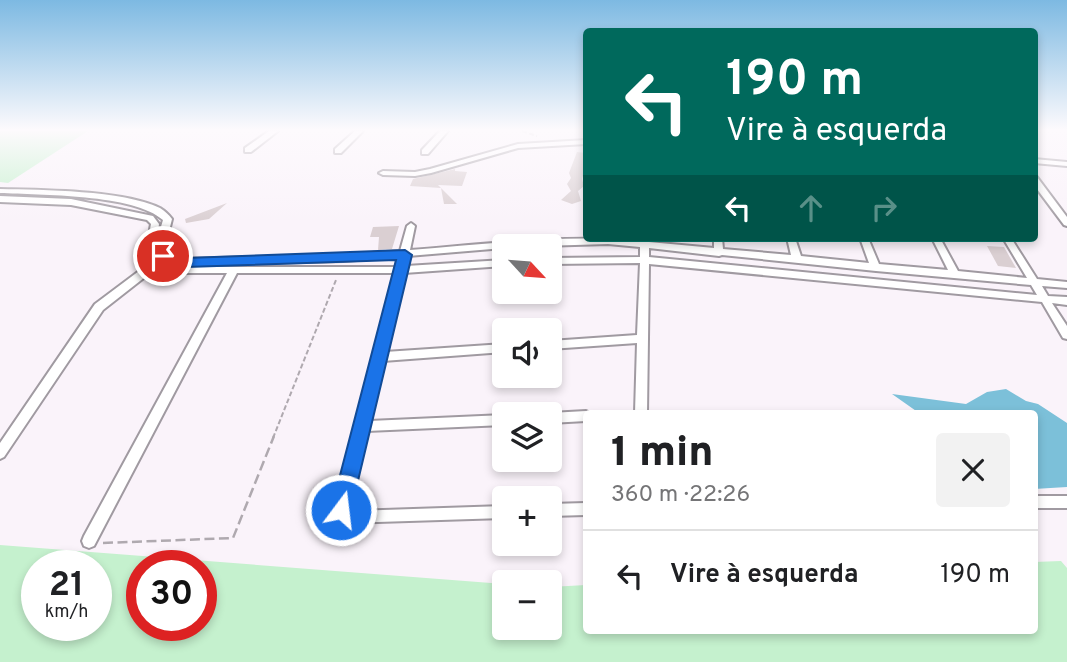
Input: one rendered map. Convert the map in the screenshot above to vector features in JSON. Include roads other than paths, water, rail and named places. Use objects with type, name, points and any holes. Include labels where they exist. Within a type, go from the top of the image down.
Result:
[{"type":"street","points":[[383,173],[415,174],[460,162]]},
{"type":"street","points":[[1044,162],[1067,164]]},
{"type":"street","points":[[1038,184],[1067,223]]},
{"type":"street","points":[[0,191],[80,194],[161,211],[168,219],[160,248],[166,258]]},
{"type":"street","points":[[71,202],[80,194]]},
{"type":"street","points":[[0,199],[71,202],[136,213],[154,220],[148,255],[153,267]]},
{"type":"street","points":[[411,226],[341,510],[343,515],[353,517],[492,512]]},
{"type":"street","points":[[0,453],[99,307],[166,258],[186,262],[344,258],[583,242]]},
{"type":"street","points":[[641,410],[645,242]]},
{"type":"street","points":[[651,242],[719,253],[1067,285]]},
{"type":"street","points":[[718,242],[719,253]]},
{"type":"street","points":[[792,242],[797,260]]},
{"type":"street","points":[[866,242],[876,268]]},
{"type":"street","points":[[938,242],[955,275]]},
{"type":"street","points":[[1009,242],[1067,335]]},
{"type":"street","points":[[340,270],[344,258]]},
{"type":"street","points":[[562,261],[644,260],[1067,301]]},
{"type":"street","points":[[153,267],[169,271],[401,270],[492,264]]},
{"type":"street","points":[[89,541],[233,271]]},
{"type":"street","points":[[562,344],[643,339]]},
{"type":"street","points":[[380,357],[492,349]]},
{"type":"street","points":[[562,417],[583,416]]},
{"type":"street","points":[[363,426],[492,421]]},
{"type":"street","points":[[1038,502],[1067,502]]},
{"type":"street","points":[[562,510],[583,509]]},
{"type":"water","points":[[1006,389],[1026,401],[1038,404],[1067,423],[1067,487],[1038,489],[1038,410],[915,410],[892,394],[966,404],[987,392]]}]
